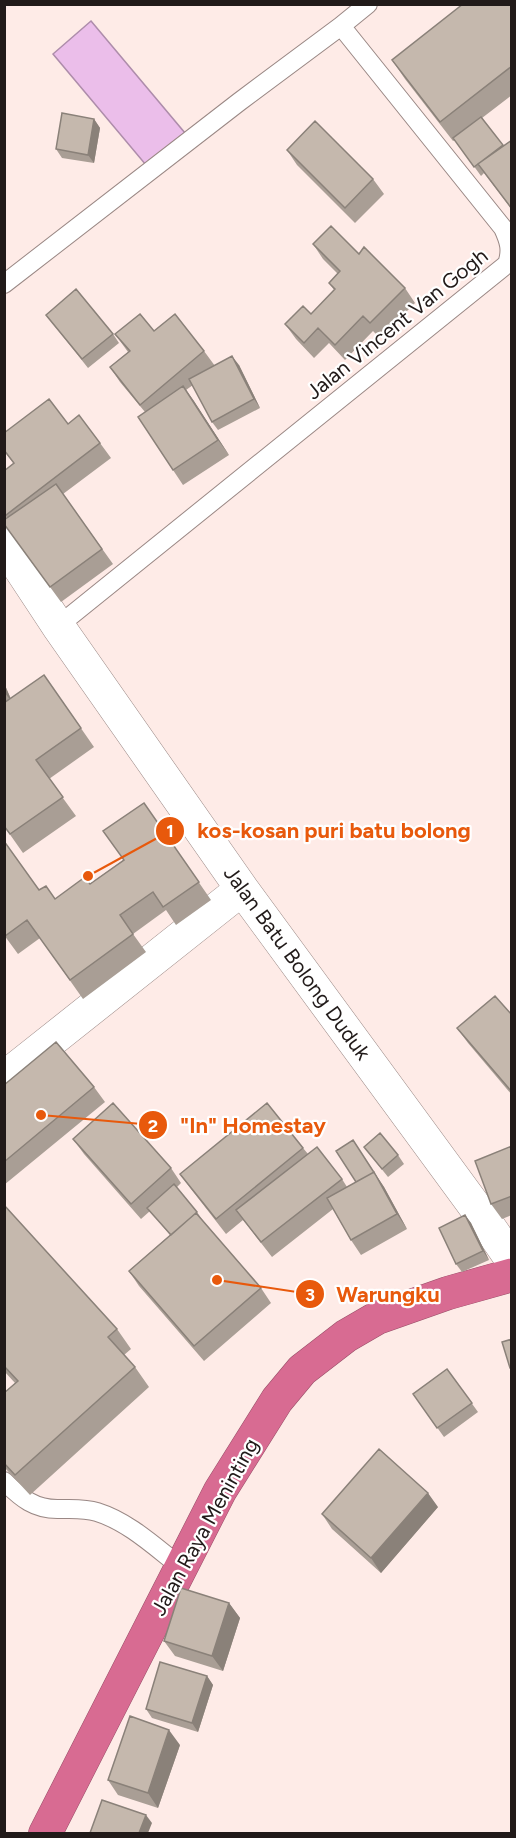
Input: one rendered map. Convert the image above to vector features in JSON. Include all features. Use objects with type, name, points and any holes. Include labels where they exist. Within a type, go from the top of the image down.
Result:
[{"type":"highway","name":"Jalan Raya Meninting","points":[[45,1833],[220,1491],[277,1400],[302,1370],[346,1336],[377,1318],[448,1293],[512,1275]]},
{"type":"street","name":"Jalan Batu Bolong Duduk","points":[[4,544],[58,626],[242,888],[512,1260]]},
{"type":"street","points":[[4,1078],[242,888]]},
{"type":"lane","points":[[4,284],[368,4]]},
{"type":"lane","name":"Jalan Vincent Van Gogh","points":[[58,626],[507,264],[511,252],[503,228],[341,26]]},
{"type":"lane","points":[[4,1481],[28,1503],[39,1507],[85,1510],[108,1516],[130,1527],[181,1567]]},
{"type":"shaded area","points":[[91,21],[185,133],[146,165],[53,54]]},
{"type":"building","points":[[463,4],[512,4],[512,66],[440,122],[392,60]]},
{"type":"building","points":[[62,113],[94,119],[88,155],[56,149]]},
{"type":"building","points":[[481,117],[503,145],[474,167],[453,138]]},
{"type":"building","points":[[315,121],[373,179],[345,208],[287,150]]},
{"type":"building","points":[[512,140],[512,209],[478,164]]},
{"type":"building","points":[[331,226],[359,254],[364,247],[405,288],[370,323],[363,316],[335,345],[318,328],[304,343],[285,324],[303,306],[311,314],[335,289],[329,283],[340,271],[313,244]]},
{"type":"building","points":[[76,289],[113,334],[82,359],[46,315]]},
{"type":"building","points":[[140,314],[154,331],[175,314],[204,351],[140,405],[110,367],[130,351],[115,334]]},
{"type":"building","points":[[232,356],[254,399],[212,422],[189,379]]},
{"type":"building","points":[[183,386],[218,440],[173,470],[138,417]]},
{"type":"building","points":[[49,399],[68,424],[79,415],[100,443],[6,515],[4,514],[4,471],[14,463],[4,450],[4,433]]},
{"type":"building","points":[[56,484],[102,549],[50,587],[4,524],[4,520]]},
{"type":"building","points":[[44,675],[81,728],[36,760],[63,797],[10,834],[4,826],[4,703]]},
{"type":"building","points":[[144,803],[199,882],[163,907],[153,892],[120,915],[133,934],[70,980],[27,920],[4,935],[4,841],[39,890],[46,886],[55,899],[85,877],[90,884],[124,860],[103,831]]},
{"type":"building","points":[[495,996],[512,1015],[512,1092],[457,1028]]},
{"type":"building","points":[[56,1042],[94,1087],[4,1162],[4,1085]]},
{"type":"building","points":[[113,1103],[171,1168],[131,1204],[73,1139]]},
{"type":"building","points":[[267,1103],[303,1148],[216,1219],[180,1174]]},
{"type":"building","points":[[380,1133],[398,1155],[382,1169],[364,1147]]},
{"type":"building","points":[[353,1140],[374,1172],[356,1182],[336,1151]]},
{"type":"building","points":[[512,1146],[512,1196],[491,1204],[475,1161]]},
{"type":"building","points":[[317,1147],[342,1179],[261,1242],[236,1210]]},
{"type":"building","points":[[374,1172],[397,1214],[351,1240],[327,1198]]},
{"type":"building","points":[[174,1184],[197,1212],[171,1235],[147,1208]]},
{"type":"building","points":[[4,1205],[117,1329],[108,1337],[135,1367],[15,1475],[4,1463],[4,1393],[18,1381],[4,1366]]},
{"type":"building","points":[[196,1213],[261,1288],[194,1346],[129,1271]]},
{"type":"building","points":[[465,1215],[483,1251],[456,1264],[439,1228]]},
{"type":"building","points":[[512,1339],[512,1368],[510,1368],[502,1342]]},
{"type":"building","points":[[447,1369],[472,1403],[437,1428],[413,1394]]},
{"type":"building","points":[[379,1449],[428,1493],[371,1558],[322,1514]]},
{"type":"building","points":[[181,1588],[229,1603],[212,1656],[164,1641]]},
{"type":"building","points":[[160,1662],[207,1676],[192,1723],[146,1709]]},
{"type":"building","points":[[130,1716],[169,1730],[148,1793],[108,1780]]},
{"type":"building","points":[[102,1800],[146,1815],[139,1833],[90,1833]]},
{"type":"place","name":"kos-kosan puri batu bolong","points":[[88,876]]},
{"type":"place","name":"\"In\" Homestay","points":[[41,1115]]},
{"type":"place","name":"Warungku","points":[[217,1280]]}]
